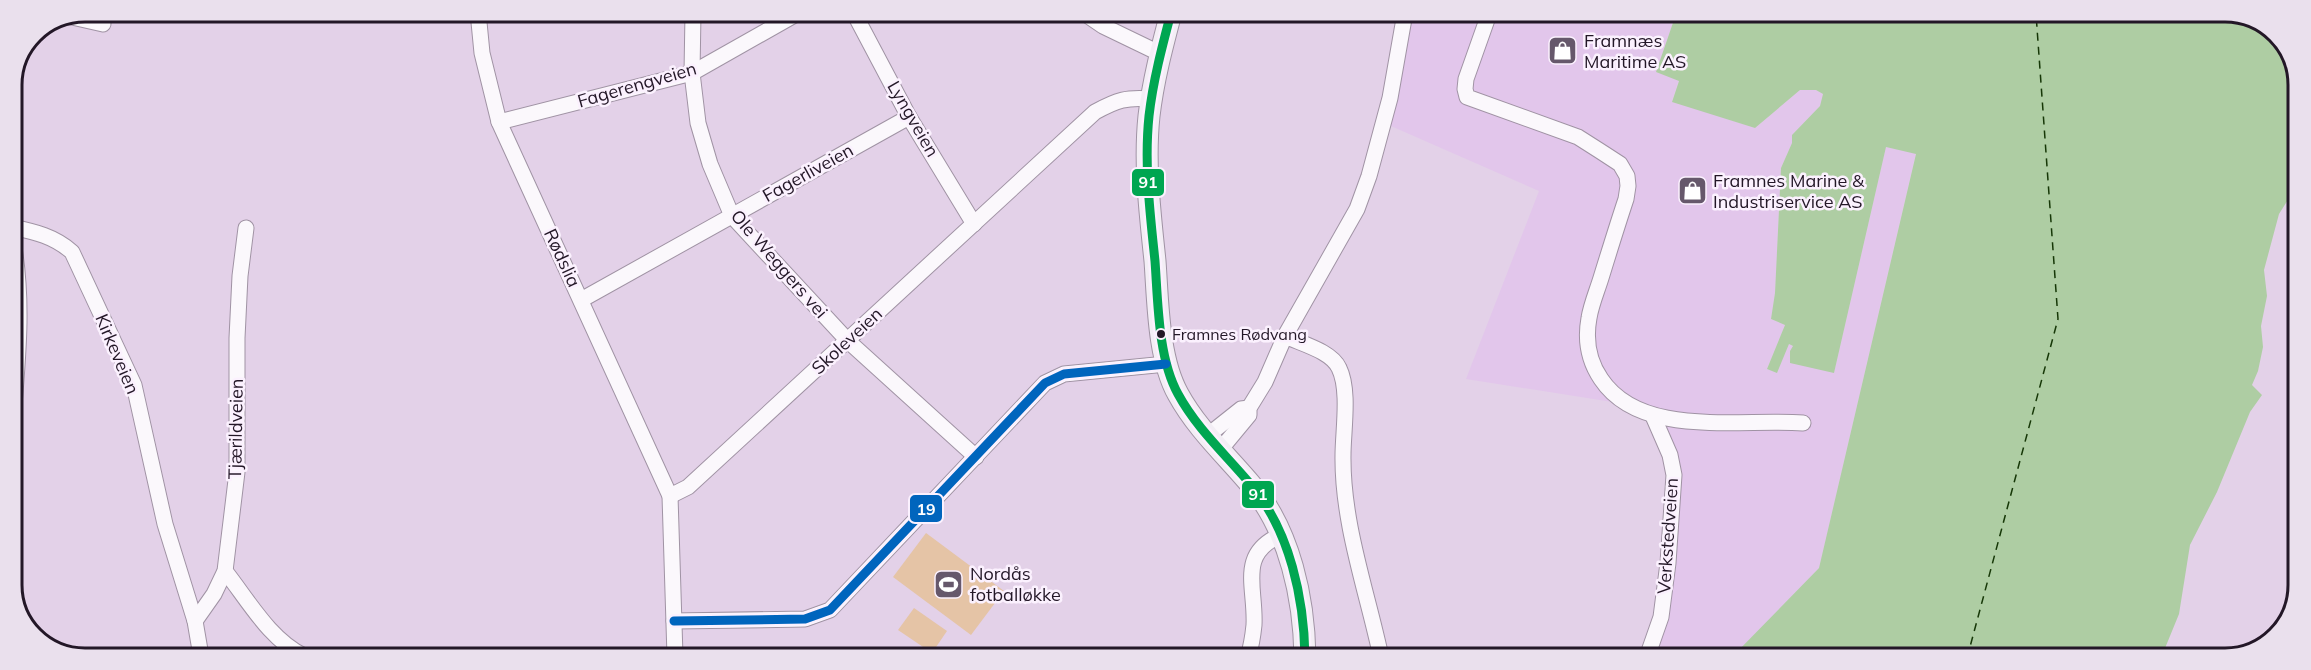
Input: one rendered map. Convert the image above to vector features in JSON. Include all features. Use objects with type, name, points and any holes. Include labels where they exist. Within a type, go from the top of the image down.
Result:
[{"type":"main road","points":[[1169,22],[1151,99],[1148,130],[1149,196],[1156,284],[1166,364],[1176,392],[1187,410],[1267,506],[1281,535],[1300,597],[1304,648]]},
{"type":"street","points":[[94,22],[103,24]]},
{"type":"street","name":"Rødslia","points":[[479,22],[482,53],[499,122],[509,148],[670,496]]},
{"type":"street","name":"Ole Weggers vei","points":[[693,22],[692,73],[698,123],[710,164],[732,216],[848,341],[976,457]]},
{"type":"street","name":"Fagerengveien","points":[[499,122],[692,73],[782,22]]},
{"type":"street","name":"Lyngveien","points":[[859,22],[909,117],[974,224]]},
{"type":"street","points":[[1097,22],[1161,54]]},
{"type":"street","points":[[1214,443],[1249,415],[1249,408],[1265,382],[1285,336],[1348,226],[1363,193],[1390,98],[1404,22]]},
{"type":"street","points":[[1486,22],[1466,79],[1467,97],[1472,101],[1578,137],[1620,164],[1627,176],[1626,199],[1589,316],[1587,337],[1592,363],[1605,385],[1616,398],[1625,404],[1653,416],[1685,420],[1803,423]]},
{"type":"street","name":"Skoleveien","points":[[670,496],[688,487],[1095,112],[1115,101],[1130,97],[1151,99]]},
{"type":"street","name":"Fagerliveien","points":[[581,300],[909,117]]},
{"type":"street","name":"Tjærildveien","points":[[195,621],[214,594],[225,572],[237,472],[237,338],[240,276],[246,228]]},
{"type":"street","name":"Kirkeveien","points":[[22,229],[60,241],[72,252],[134,385],[165,524],[195,621],[200,648]]},
{"type":"street","points":[[1285,336],[1334,360],[1344,384],[1345,497],[1379,648]]},
{"type":"street","points":[[674,621],[805,619],[830,610],[1045,383],[1064,374],[1166,364]]},
{"type":"street","name":"Verkstedveien","points":[[1650,648],[1661,616],[1668,563],[1674,475],[1670,455],[1653,416]]},
{"type":"street","points":[[670,496],[675,648]]},
{"type":"street","points":[[1250,648],[1254,625],[1252,571],[1254,558],[1263,544],[1281,535]]},
{"type":"street","points":[[225,572],[270,629],[290,648]]},
{"type":"shaded area","points":[[1403,22],[1673,22],[1656,72],[1679,80],[1672,101],[1755,128],[1800,90],[1816,90],[1823,94],[1820,106],[1792,135],[1792,143],[1781,168],[1775,293],[1771,319],[1785,325],[1767,369],[1777,372],[1789,344],[1834,373],[1886,147],[1916,153],[1819,568],[1741,648],[1652,648],[1674,475],[1653,416],[1625,404],[1466,379],[1539,191],[1384,123]]},
{"type":"shaded area","points":[[1673,22],[2226,22],[2254,29],[2276,47],[2284,61],[2288,81],[2288,200],[2279,214],[2264,270],[2267,296],[2261,326],[2263,347],[2258,371],[2252,385],[2262,395],[2250,412],[2217,492],[2190,545],[2179,614],[2165,648],[1741,648],[1819,568],[1916,154],[1886,147],[1834,373],[1790,363],[1790,351],[1793,346],[1789,344],[1777,373],[1767,369],[1785,325],[1771,319],[1775,293],[1781,168],[1792,143],[1792,135],[1820,106],[1823,94],[1816,90],[1800,90],[1755,128],[1672,102],[1679,81],[1656,72]]},
{"type":"shaded area","name":"Nordås fotballøkke","points":[[926,533],[1004,591],[971,635],[893,577]]},
{"type":"shaded area","points":[[914,608],[947,631],[935,648],[925,648],[898,630]]},
{"type":"ferry route","points":[[1970,648],[2058,319],[2037,22]]},
{"type":"transit line","name":"91","points":[[1169,22],[1153,90],[1147,152],[1158,312],[1166,364],[1171,380],[1186,407],[1203,431],[1252,486],[1276,524],[1298,589],[1305,648]]},
{"type":"transit line","name":"19","points":[[674,621],[805,619],[830,610],[1045,383],[1064,374],[1166,364]]},
{"type":"place","name":"Framnæs Maritime AS","points":[[1563,51]]},
{"type":"place","name":"Framnes Marine & Industriservice AS","points":[[1692,191]]},
{"type":"place","name":"Framnes Rødvang","points":[[1161,334]]},
{"type":"place","name":"Nordås fotballøkke","points":[[949,584]]}]
